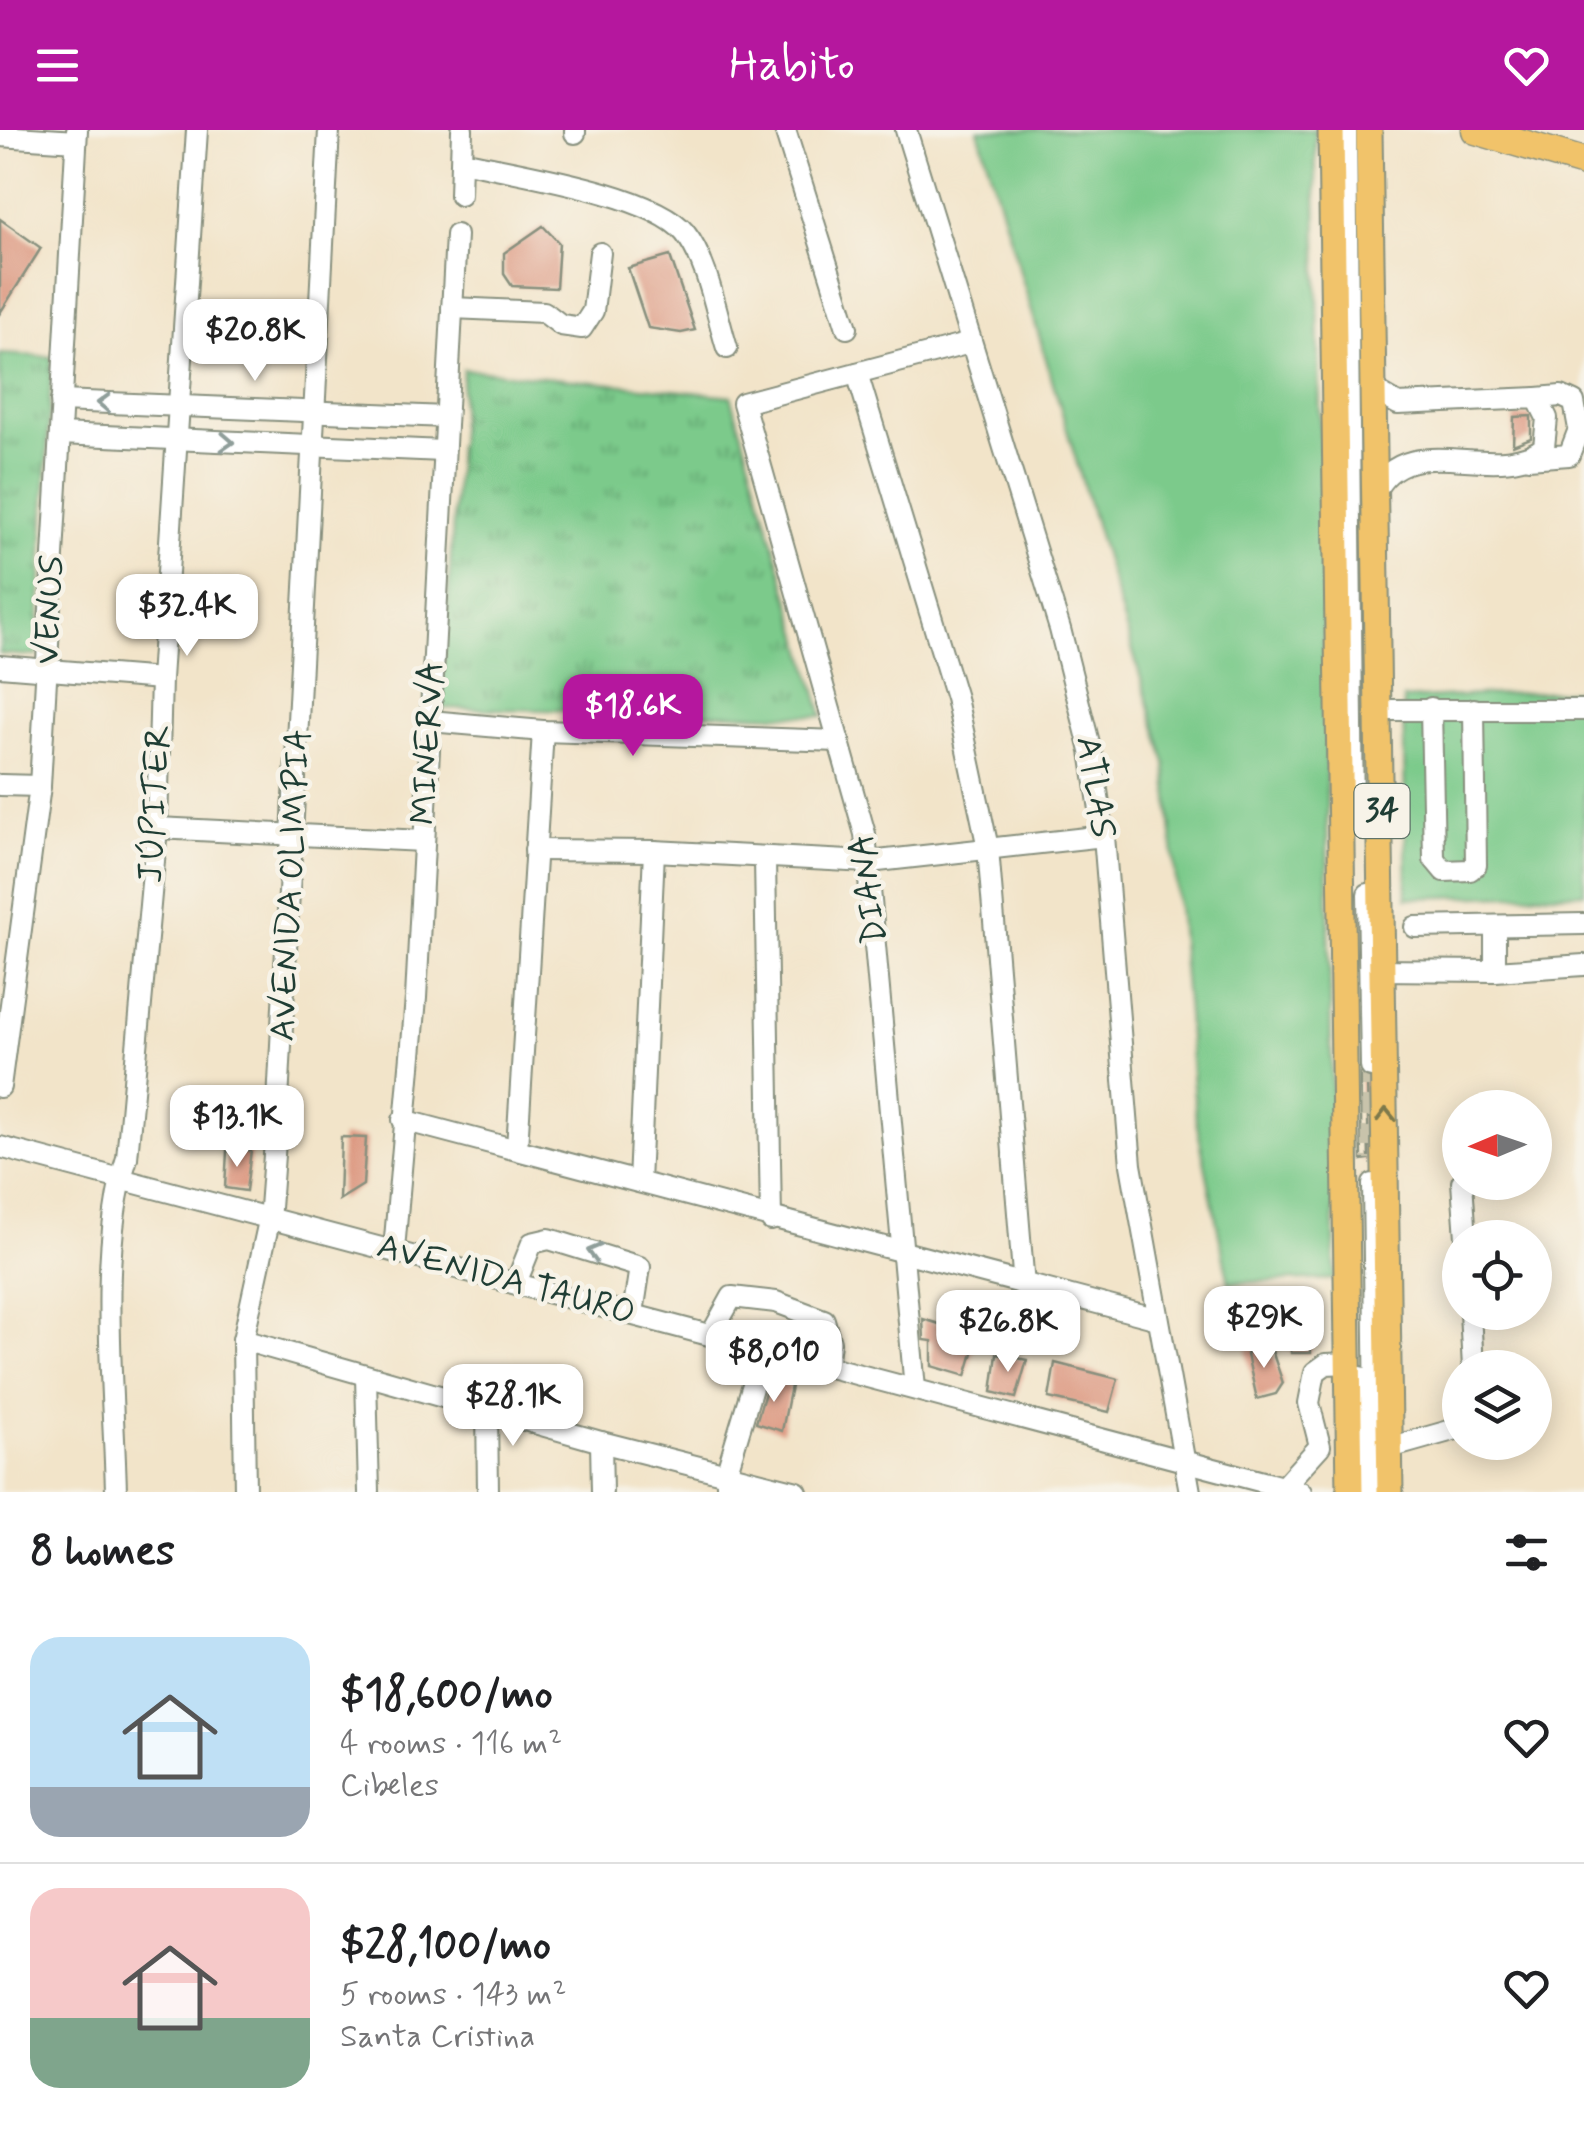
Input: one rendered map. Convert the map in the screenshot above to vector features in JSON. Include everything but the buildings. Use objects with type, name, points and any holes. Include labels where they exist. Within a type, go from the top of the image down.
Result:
[{"type":"highway","points":[[1476,130],[1584,162]]},
{"type":"main road","name":"34","points":[[1332,130],[1362,970],[1390,1492]]},
{"type":"main road","name":"34","points":[[1350,1492],[1348,1363],[1362,970],[1380,710],[1369,130]]},
{"type":"street","name":"JÚPITER","points":[[116,1492],[111,1237],[127,1158],[157,828],[161,680],[197,130]]},
{"type":"street","name":"AVENIDA OLIMPIA","points":[[245,1492],[243,1340],[269,1221],[295,832],[329,130]]},
{"type":"street","points":[[460,195],[462,130]]},
{"type":"street","points":[[784,130],[847,328]]},
{"type":"street","name":"ATLAS","points":[[906,130],[1082,708],[1104,836],[1131,1165],[1188,1464],[1190,1492]]},
{"type":"street","points":[[1346,130],[1362,970]]},
{"type":"street","points":[[1358,130],[1363,1068]]},
{"type":"street","points":[[0,136],[76,136]]},
{"type":"street","name":"VENUS","points":[[0,1087],[40,786],[76,136]]},
{"type":"street","points":[[462,161],[642,204],[676,225],[694,246],[728,348]]},
{"type":"street","name":"MINERVA","points":[[394,1250],[416,998],[456,235]]},
{"type":"street","points":[[452,308],[544,312],[561,325],[582,328],[593,311],[600,253]]},
{"type":"street","points":[[970,342],[857,373],[956,698],[988,848],[1024,1286]]},
{"type":"street","name":"DIANA","points":[[857,373],[743,404],[840,741],[869,862],[915,1389]]},
{"type":"street","points":[[1371,376],[1379,392],[1398,404],[1560,396],[1574,402],[1578,438],[1569,455],[1410,461],[1382,477],[1373,496]]},
{"type":"street","points":[[1526,458],[1545,444],[1546,413],[1537,398]]},
{"type":"street","points":[[62,401],[446,417]]},
{"type":"street","points":[[60,434],[442,451]]},
{"type":"street","points":[[0,666],[161,680]]},
{"type":"street","points":[[1430,708],[1434,859],[1444,871],[1476,865],[1474,709]]},
{"type":"street","points":[[1380,710],[1584,710]]},
{"type":"street","points":[[430,721],[543,731],[840,741]]},
{"type":"street","points":[[517,1148],[543,731]]},
{"type":"street","points":[[0,784],[40,786]]},
{"type":"street","points":[[157,828],[423,841]]},
{"type":"street","points":[[535,850],[654,851],[869,862],[1104,836]]},
{"type":"street","points":[[639,1182],[654,851]]},
{"type":"street","points":[[765,859],[771,1220]]},
{"type":"street","points":[[1415,928],[1584,924]]},
{"type":"street","points":[[1495,926],[1495,971]]},
{"type":"street","points":[[1362,970],[1495,971],[1584,966]]},
{"type":"street","points":[[404,1120],[771,1220],[1158,1319]]},
{"type":"street","name":"AVENIDA TAURO","points":[[0,1147],[1292,1490]]},
{"type":"street","points":[[1363,1492],[1364,1160],[1377,1492]]},
{"type":"street","points":[[516,1283],[532,1242],[549,1239],[640,1266],[633,1313]]},
{"type":"street","points":[[711,1334],[732,1297],[776,1302],[824,1320],[830,1342],[827,1367]]},
{"type":"street","points":[[243,1340],[366,1377],[487,1406],[727,1481],[797,1492]]},
{"type":"street","points":[[727,1481],[762,1351]]},
{"type":"street","points":[[1292,1490],[1317,1454],[1320,1440],[1309,1403],[1312,1381],[1320,1367],[1348,1363]]},
{"type":"street","points":[[366,1377],[368,1492]]},
{"type":"street","points":[[487,1406],[488,1492]]},
{"type":"street","points":[[1389,1448],[1442,1433]]},
{"type":"street","points":[[1320,1440],[1348,1438]]},
{"type":"street","points":[[602,1442],[602,1492]]},
{"type":"green space","points":[[978,130],[1315,130],[1335,1279],[1229,1283],[1196,1120],[1166,763]]},
{"type":"green space","points":[[0,354],[52,357],[37,656],[0,654]]},
{"type":"green space","points":[[463,369],[731,396],[823,716],[441,708]]},
{"type":"green space","points":[[1584,690],[1584,893],[1407,898],[1403,699]]},
{"type":"tunnel","points":[[1371,1067],[1372,1159]]}]
